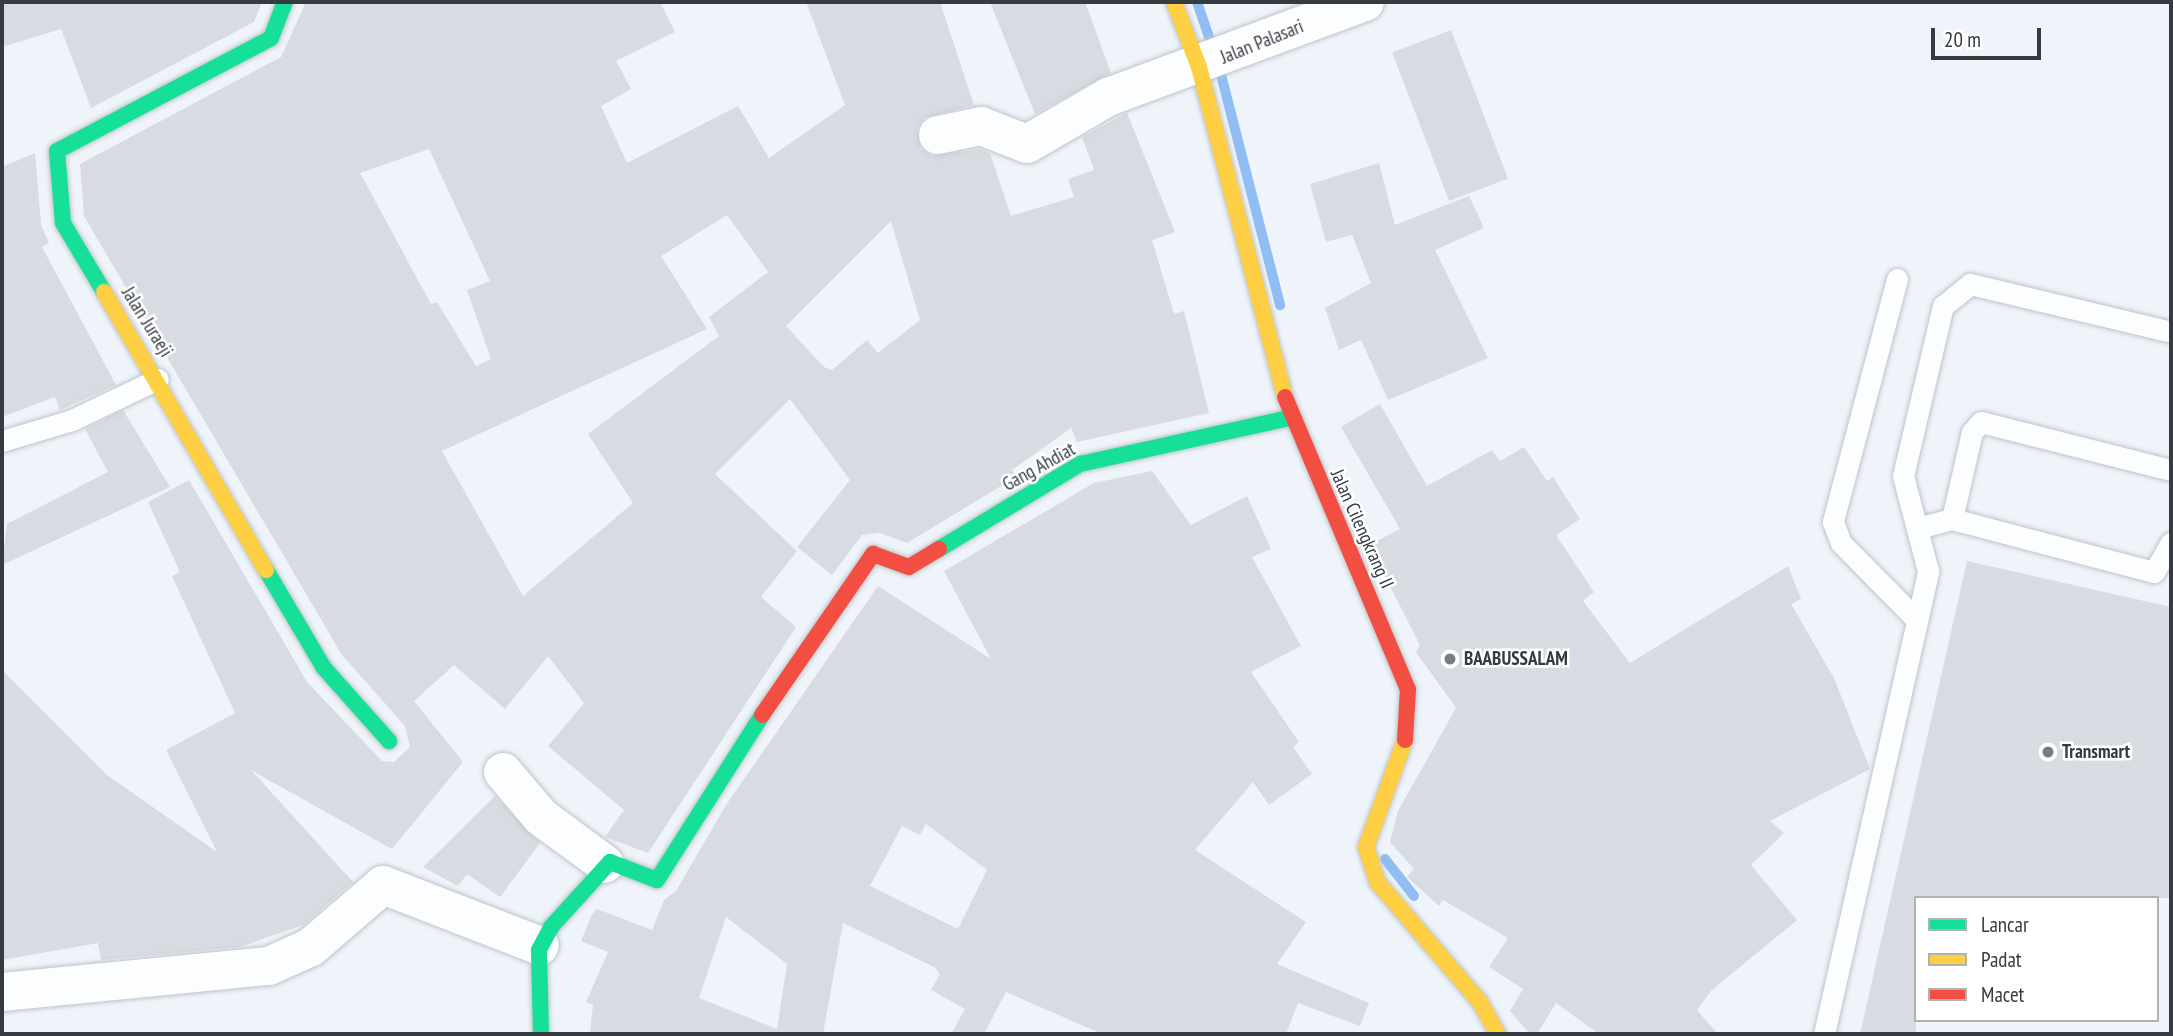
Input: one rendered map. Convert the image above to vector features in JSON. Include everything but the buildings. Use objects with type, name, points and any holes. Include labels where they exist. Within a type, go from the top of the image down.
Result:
[{"type":"street","name":"Jalan Juraeji","points":[[285,2],[271,38],[57,151],[68,238],[158,379],[324,668],[389,741]]},
{"type":"street","name":"Jalan Cilengkrang II","points":[[1174,2],[1199,67],[1290,418],[1409,689],[1404,749],[1377,803],[1366,847],[1378,883],[1480,1002],[1498,1034]]},
{"type":"street","name":"Jalan Palasari","points":[[938,135],[981,125],[1027,144],[1108,97],[1199,67],[1364,2]]},
{"type":"street","name":"Gang Ahdiat","points":[[606,864],[657,880],[708,793],[866,561],[881,554],[909,567],[1080,464],[1290,418]]},
{"type":"street","points":[[503,772],[541,817],[606,864],[540,946],[541,1034]]},
{"type":"street","points":[[2,992],[269,967],[312,947],[383,885],[540,946]]},
{"type":"lane","points":[[1897,279],[1833,523],[1841,543],[1917,620]]},
{"type":"lane","points":[[1824,1034],[1928,570],[1903,476],[1943,306],[1955,290],[1970,284],[2171,332]]},
{"type":"lane","points":[[2,441],[72,420],[158,379]]},
{"type":"lane","points":[[1952,519],[1972,432],[1981,422],[2171,470]]},
{"type":"lane","points":[[1919,528],[1952,519],[2154,572],[2171,542]]},
{"type":"waterway","points":[[1197,2],[1214,52]]},
{"type":"waterway","points":[[1218,63],[1280,305]]},
{"type":"waterway","points":[[1385,859],[1414,896]]},
{"type":"traffic: fast","points":[[104,292],[63,223],[57,151],[271,38],[285,2]]},
{"type":"traffic: fast","points":[[939,549],[1080,464],[1290,418]]},
{"type":"traffic: fast","points":[[266,570],[324,668],[389,741]]},
{"type":"traffic: fast","points":[[541,1034],[539,950],[551,927],[610,862],[657,880],[762,715]]},
{"type":"traffic: slow","points":[[1174,2],[1199,67],[1285,397]]},
{"type":"traffic: slow","points":[[104,292],[266,570]]},
{"type":"traffic: slow","points":[[1405,740],[1366,847],[1378,883],[1480,1002],[1498,1034]]},
{"type":"traffic: jam","points":[[1285,397],[1408,689],[1405,740]]},
{"type":"traffic: jam","points":[[762,715],[873,554],[909,567],[939,549]]},
{"type":"place","name":"BAABUSSALAM","points":[[1450,659]]},
{"type":"place","name":"Transmart","points":[[2048,752]]}]
